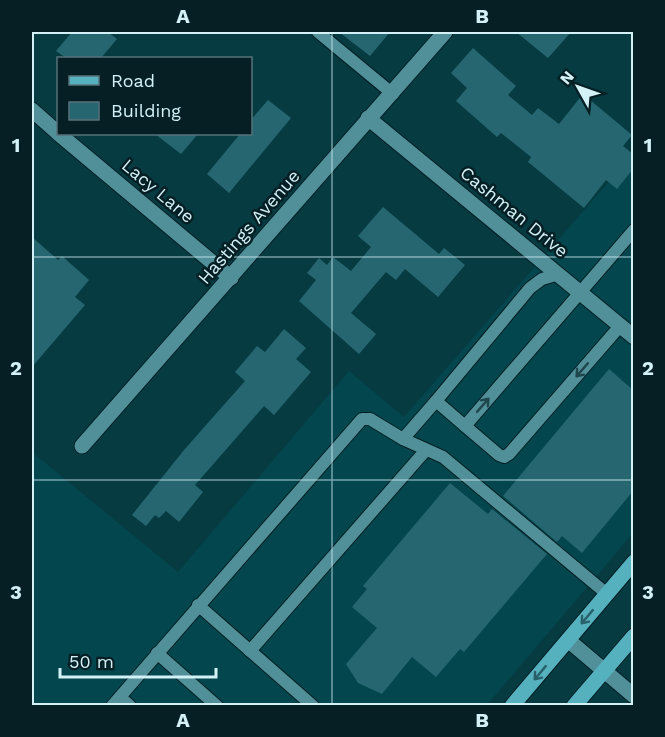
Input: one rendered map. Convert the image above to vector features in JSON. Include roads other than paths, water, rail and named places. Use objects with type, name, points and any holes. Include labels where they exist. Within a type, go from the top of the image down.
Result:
[{"type":"main road","points":[[512,705],[633,562]]},
{"type":"main road","points":[[574,705],[633,636]]},
{"type":"street","name":"Hastings Avenue","points":[[82,446],[445,32]]},
{"type":"street","name":"Lacy Lane","points":[[32,110],[57,131]]},
{"type":"street","name":"Cashman Drive","points":[[368,118],[633,337]]},
{"type":"street","name":"Lacy Lane","points":[[61,135],[231,278]]},
{"type":"street","points":[[568,640],[633,696]]},
{"type":"lane","points":[[318,32],[393,94]]},
{"type":"lane","points":[[465,426],[633,230]]},
{"type":"lane","points":[[403,439],[530,288],[542,279],[559,274]]},
{"type":"lane","points":[[436,401],[504,457],[620,326]]},
{"type":"lane","points":[[130,705],[116,701],[362,419],[370,419],[403,439],[443,457],[607,594]]},
{"type":"lane","points":[[250,651],[426,450]]},
{"type":"lane","points":[[198,605],[313,705]]},
{"type":"lane","points":[[157,653],[217,705]]}]
